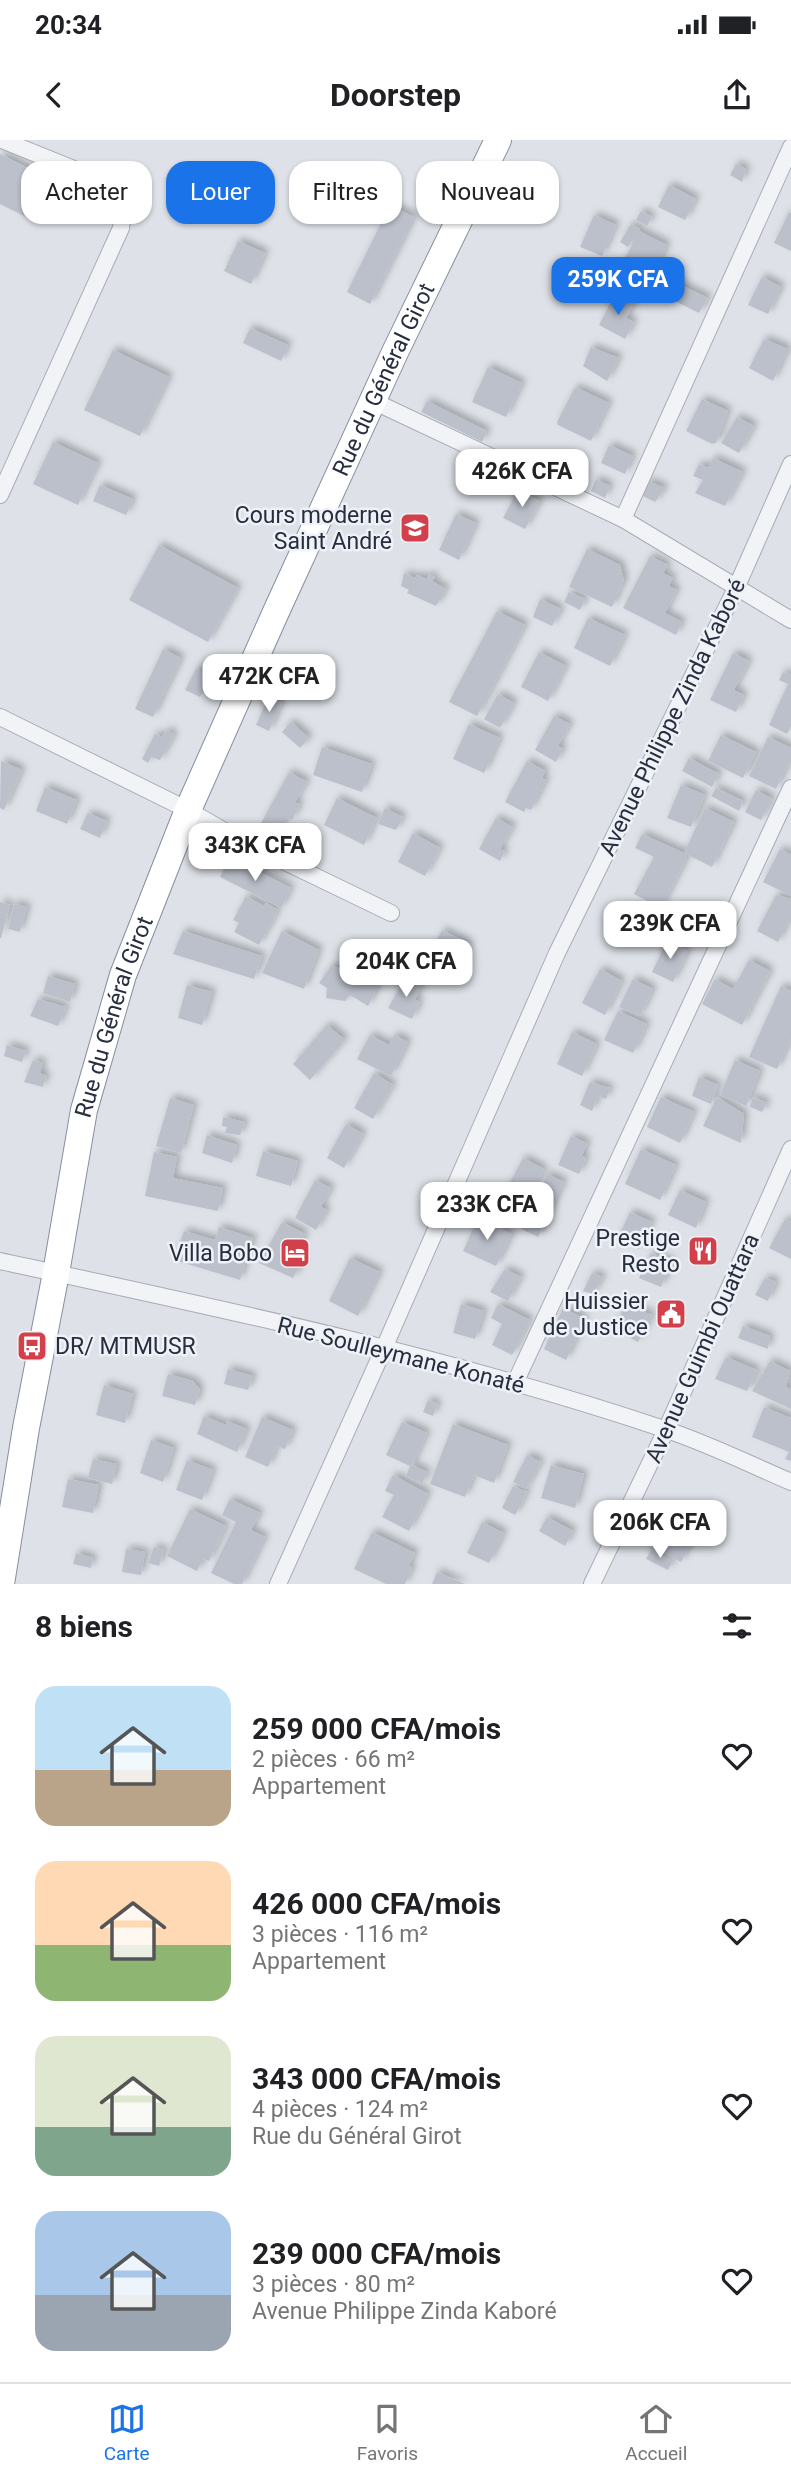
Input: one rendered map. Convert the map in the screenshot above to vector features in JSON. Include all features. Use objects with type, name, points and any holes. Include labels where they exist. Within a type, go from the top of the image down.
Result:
[{"type":"highway","name":"Rue du Général Girot","points":[[2,1568],[84,1110],[123,975],[188,810],[373,401],[498,140]]},
{"type":"street","points":[[0,495],[121,228],[124,203],[111,184],[2,140]]},
{"type":"street","points":[[623,519],[791,147]]},
{"type":"street","points":[[373,401],[623,519],[791,620]]},
{"type":"street","name":"Avenue Philippe Zinda Kaboré","points":[[278,1584],[557,953],[737,586],[791,464]]},
{"type":"street","points":[[0,717],[188,810],[238,839],[391,913]]},
{"type":"street","points":[[515,1383],[791,788]]},
{"type":"street","name":"Avenue Guimbi Ouattara","points":[[592,1584],[785,1179],[791,1149]]},
{"type":"street","name":"Rue Soulleymane Konaté","points":[[0,1261],[384,1348],[515,1383],[666,1430],[791,1482]]},
{"type":"building","points":[[0,154],[21,164],[21,214],[0,204]]},
{"type":"building","points":[[736,164],[746,169],[742,182],[730,175]]},
{"type":"building","points":[[669,185],[696,199],[685,220],[658,207]]},
{"type":"building","points":[[402,211],[414,217],[370,304],[347,292],[381,224],[402,224]]},
{"type":"building","points":[[641,211],[652,217],[647,226],[636,220]]},
{"type":"building","points":[[789,212],[791,213],[791,251],[774,243]]},
{"type":"building","points":[[594,215],[616,225],[602,256],[580,247]]},
{"type":"building","points":[[631,224],[640,229],[628,247],[620,242]]},
{"type":"building","points":[[639,231],[667,245],[654,272],[708,298],[699,313],[618,273]]},
{"type":"building","points":[[238,241],[265,253],[251,284],[224,271]]},
{"type":"building","points":[[762,277],[781,287],[768,314],[748,305]]},
{"type":"building","points":[[614,296],[634,303],[626,318],[634,322],[625,339],[599,325]]},
{"type":"building","points":[[250,328],[288,345],[281,361],[243,343]]},
{"type":"building","points":[[764,339],[788,349],[773,381],[749,368]]},
{"type":"building","points":[[591,347],[619,358],[607,381],[583,366]]},
{"type":"building","points":[[113,350],[169,377],[140,436],[84,410]]},
{"type":"building","points":[[488,367],[522,383],[506,417],[472,402]]},
{"type":"building","points":[[577,388],[609,403],[591,441],[558,425],[557,422]]},
{"type":"building","points":[[702,399],[728,411],[716,443],[712,444],[686,431]]},
{"type":"building","points":[[427,401],[487,431],[482,442],[421,412]]},
{"type":"building","points":[[737,417],[754,426],[739,453],[721,443]]},
{"type":"building","points":[[53,442],[98,463],[78,505],[33,484]]},
{"type":"building","points":[[609,445],[633,456],[625,474],[601,463]]},
{"type":"building","points":[[713,458],[743,472],[725,506],[695,493],[703,480],[693,476],[699,464],[708,468]]},
{"type":"building","points":[[596,479],[610,486],[605,498],[591,491]]},
{"type":"building","points":[[648,481],[665,488],[655,502],[641,495]]},
{"type":"building","points":[[100,485],[133,499],[126,515],[93,501]]},
{"type":"building","points":[[518,490],[540,501],[525,529],[503,518]]},
{"type":"building","points":[[456,514],[476,523],[459,560],[439,550]]},
{"type":"building","points":[[159,545],[238,588],[208,642],[129,600]]},
{"type":"building","points":[[587,549],[620,565],[624,581],[612,607],[569,587]]},
{"type":"building","points":[[650,556],[668,565],[663,573],[673,578],[669,586],[677,590],[665,613],[682,622],[676,635],[623,608]]},
{"type":"building","points":[[404,573],[415,578],[417,575],[427,579],[429,574],[435,577],[432,581],[446,589],[436,606],[407,593],[409,590],[401,586]]},
{"type":"building","points":[[569,592],[585,599],[580,610],[564,602]]},
{"type":"building","points":[[540,599],[561,609],[552,626],[533,617]]},
{"type":"building","points":[[497,611],[525,625],[477,716],[449,702]]},
{"type":"building","points":[[588,618],[625,635],[610,666],[574,648]]},
{"type":"building","points":[[163,649],[181,658],[153,717],[135,709]]},
{"type":"building","points":[[539,652],[566,666],[548,701],[521,687]]},
{"type":"building","points":[[733,653],[749,661],[734,690],[744,695],[736,712],[710,700]]},
{"type":"building","points":[[196,669],[211,675],[200,697],[185,690]]},
{"type":"building","points":[[783,672],[791,675],[791,726],[787,734],[769,725],[788,684],[779,680]]},
{"type":"building","points":[[498,694],[514,703],[500,728],[484,719]]},
{"type":"building","points":[[269,696],[282,703],[269,731],[256,725]]},
{"type":"building","points":[[554,716],[570,724],[558,746],[563,749],[556,762],[535,750]]},
{"type":"building","points":[[291,722],[309,738],[300,748],[282,732]]},
{"type":"building","points":[[469,724],[500,738],[484,773],[453,759]]},
{"type":"building","points":[[167,730],[174,735],[160,760],[151,757],[148,763],[142,759],[155,734],[162,737]]},
{"type":"building","points":[[721,735],[756,752],[743,778],[708,761]]},
{"type":"building","points":[[768,737],[791,748],[791,757],[776,789],[749,776]]},
{"type":"building","points":[[322,747],[372,764],[362,792],[313,775]]},
{"type":"building","points":[[689,758],[719,774],[712,787],[682,771]]},
{"type":"building","points":[[1,761],[22,770],[4,810],[0,808]]},
{"type":"building","points":[[527,761],[545,771],[542,778],[546,780],[531,810],[526,808],[524,812],[505,802]]},
{"type":"building","points":[[289,772],[307,782],[295,802],[300,805],[292,820],[287,817],[278,833],[261,823]]},
{"type":"building","points":[[681,785],[705,795],[691,827],[667,818]]},
{"type":"building","points":[[45,787],[77,800],[67,824],[36,811]]},
{"type":"building","points":[[716,788],[743,801],[739,811],[711,796]]},
{"type":"building","points":[[756,790],[772,799],[761,820],[745,812]]},
{"type":"building","points":[[337,798],[377,818],[364,845],[324,825]]},
{"type":"building","points":[[385,808],[403,817],[396,830],[378,824]]},
{"type":"building","points":[[705,808],[734,822],[712,867],[684,853]]},
{"type":"building","points":[[88,813],[107,821],[100,838],[80,829]]},
{"type":"building","points":[[496,818],[513,827],[500,849],[505,852],[500,861],[479,849]]},
{"type":"building","points":[[413,833],[440,848],[425,876],[398,862]]},
{"type":"building","points":[[642,834],[684,853],[687,857],[661,908],[634,894],[654,857],[635,848]]},
{"type":"building","points":[[780,849],[791,855],[791,896],[763,882]]},
{"type":"building","points":[[230,857],[291,888],[281,908],[220,877]]},
{"type":"building","points":[[776,895],[791,899],[791,916],[778,942],[757,931]]},
{"type":"building","points":[[246,896],[278,910],[259,945],[234,932],[239,923],[233,920]]},
{"type":"building","points":[[0,902],[10,905],[1,938],[0,938]]},
{"type":"building","points":[[14,904],[27,907],[20,932],[8,929]]},
{"type":"building","points":[[442,930],[470,944],[454,976],[426,963]]},
{"type":"building","points":[[183,931],[262,956],[254,979],[173,954]]},
{"type":"building","points":[[282,931],[319,950],[304,989],[262,973]]},
{"type":"building","points":[[667,941],[688,951],[673,982],[652,972]]},
{"type":"building","points":[[349,959],[367,964],[360,976],[378,986],[368,1006],[350,995],[345,1001],[326,998],[327,988],[319,983],[331,966],[342,969]]},
{"type":"building","points":[[749,960],[770,971],[742,1025],[702,1004],[715,979],[733,989]]},
{"type":"building","points":[[600,969],[622,981],[605,1015],[582,1003]]},
{"type":"building","points":[[48,976],[75,984],[70,1002],[43,993]]},
{"type":"building","points":[[405,978],[421,986],[415,1000],[420,1002],[412,1019],[388,1008]]},
{"type":"building","points":[[633,979],[653,989],[640,1016],[619,1007]]},
{"type":"building","points":[[187,985],[212,992],[202,1025],[178,1018]]},
{"type":"building","points":[[781,986],[791,991],[791,1038],[777,1069],[749,1057]]},
{"type":"building","points":[[38,999],[66,1007],[58,1026],[30,1016]]},
{"type":"building","points":[[618,1011],[647,1024],[633,1053],[604,1040]]},
{"type":"building","points":[[327,1025],[345,1040],[310,1080],[293,1064]]},
{"type":"building","points":[[572,1032],[597,1044],[582,1076],[557,1064]]},
{"type":"building","points":[[370,1035],[389,1045],[394,1035],[408,1042],[391,1076],[357,1059]]},
{"type":"building","points":[[7,1045],[26,1051],[22,1062],[4,1056]]},
{"type":"building","points":[[33,1060],[43,1063],[40,1073],[46,1076],[43,1087],[24,1082]]},
{"type":"building","points":[[735,1060],[760,1071],[746,1106],[720,1095]]},
{"type":"building","points":[[374,1073],[393,1085],[373,1119],[354,1108]]},
{"type":"building","points":[[699,1077],[718,1085],[711,1104],[692,1096]]},
{"type":"building","points":[[590,1082],[610,1088],[606,1099],[598,1096],[592,1111],[580,1105]]},
{"type":"building","points":[[661,1097],[694,1112],[680,1143],[647,1127]]},
{"type":"building","points":[[717,1097],[744,1114],[741,1143],[703,1126]]},
{"type":"building","points":[[753,1097],[767,1103],[762,1112],[750,1107]]},
{"type":"building","points":[[170,1098],[194,1105],[181,1153],[156,1146]]},
{"type":"building","points":[[223,1117],[245,1122],[240,1135],[225,1133],[227,1127],[222,1126]]},
{"type":"building","points":[[346,1124],[363,1134],[344,1168],[327,1158]]},
{"type":"building","points":[[207,1135],[237,1145],[232,1163],[202,1153]]},
{"type":"building","points":[[571,1136],[587,1143],[582,1156],[586,1158],[579,1174],[558,1165]]},
{"type":"building","points":[[641,1149],[676,1165],[660,1200],[625,1184]]},
{"type":"building","points":[[263,1151],[298,1161],[291,1186],[256,1176]]},
{"type":"building","points":[[154,1152],[177,1157],[173,1178],[223,1188],[218,1211],[145,1196]]},
{"type":"building","points":[[523,1158],[544,1169],[514,1226],[493,1215]]},
{"type":"building","points":[[547,1174],[564,1182],[538,1237],[521,1229]]},
{"type":"building","points":[[315,1180],[331,1188],[321,1207],[327,1210],[316,1230],[295,1218]]},
{"type":"building","points":[[680,1190],[706,1202],[696,1228],[668,1215]]},
{"type":"building","points":[[630,1212],[652,1222],[639,1249],[618,1238]]},
{"type":"building","points":[[478,1218],[512,1234],[496,1266],[463,1251]]},
{"type":"building","points":[[785,1219],[791,1222],[791,1259],[769,1248]]},
{"type":"building","points":[[282,1222],[305,1234],[295,1256],[303,1260],[293,1278],[259,1263]]},
{"type":"building","points":[[219,1227],[253,1238],[240,1280],[174,1260],[184,1231],[215,1240]]},
{"type":"building","points":[[651,1253],[671,1262],[661,1287],[639,1278]]},
{"type":"building","points":[[350,1258],[380,1272],[358,1316],[329,1301]]},
{"type":"building","points":[[505,1269],[521,1277],[508,1301],[490,1292]]},
{"type":"building","points":[[592,1273],[603,1277],[593,1294],[583,1291]]},
{"type":"building","points":[[765,1278],[776,1282],[768,1301],[755,1295]]},
{"type":"building","points":[[461,1304],[484,1311],[475,1339],[453,1333]]},
{"type":"building","points":[[498,1304],[530,1320],[512,1355],[492,1345],[502,1324],[491,1318]]},
{"type":"building","points":[[625,1305],[652,1315],[638,1342],[613,1330]]},
{"type":"building","points":[[563,1308],[585,1319],[566,1360],[544,1349]]},
{"type":"building","points":[[743,1326],[770,1336],[768,1349],[738,1338]]},
{"type":"building","points":[[726,1357],[757,1370],[747,1391],[715,1379]]},
{"type":"building","points":[[770,1361],[790,1371],[786,1387],[791,1389],[791,1409],[752,1391]]},
{"type":"building","points":[[228,1369],[253,1376],[248,1390],[224,1384]]},
{"type":"building","points":[[168,1374],[193,1381],[200,1390],[195,1405],[162,1396]]},
{"type":"building","points":[[104,1385],[133,1394],[125,1423],[96,1415]]},
{"type":"building","points":[[428,1400],[438,1404],[433,1416],[423,1412]]},
{"type":"building","points":[[764,1407],[791,1418],[791,1461],[785,1459],[789,1452],[752,1437]]},
{"type":"building","points":[[204,1416],[226,1425],[227,1421],[247,1429],[237,1452],[197,1434]]},
{"type":"building","points":[[262,1417],[293,1430],[285,1449],[277,1446],[268,1467],[245,1457]]},
{"type":"building","points":[[402,1422],[427,1433],[412,1465],[427,1472],[422,1484],[406,1476],[410,1466],[386,1455]]},
{"type":"building","points":[[453,1424],[508,1445],[494,1483],[474,1475],[465,1497],[430,1484]]},
{"type":"building","points":[[151,1440],[174,1448],[163,1482],[140,1473]]},
{"type":"building","points":[[527,1455],[541,1462],[526,1489],[513,1482]]},
{"type":"building","points":[[93,1459],[117,1464],[112,1484],[88,1478]]},
{"type":"building","points":[[187,1460],[213,1470],[202,1500],[176,1490]]},
{"type":"building","points":[[551,1465],[584,1474],[575,1508],[541,1498]]},
{"type":"building","points":[[393,1475],[428,1494],[409,1531],[382,1517],[394,1495],[385,1491]]},
{"type":"building","points":[[68,1479],[99,1485],[93,1513],[62,1507]]},
{"type":"building","points":[[513,1486],[527,1492],[515,1515],[502,1508]]},
{"type":"building","points":[[230,1499],[260,1513],[251,1530],[265,1537],[242,1584],[234,1584],[211,1573],[236,1522],[222,1515]]},
{"type":"building","points":[[190,1509],[226,1526],[209,1561],[203,1559],[197,1571],[167,1556]]},
{"type":"building","points":[[670,1511],[700,1525],[681,1562],[652,1548]]},
{"type":"building","points":[[547,1517],[573,1531],[565,1546],[539,1531]]},
{"type":"building","points":[[482,1522],[504,1533],[489,1563],[467,1553]]},
{"type":"building","points":[[372,1532],[415,1553],[405,1584],[386,1584],[354,1569]]},
{"type":"building","points":[[154,1547],[164,1550],[159,1566],[148,1563]]},
{"type":"building","points":[[126,1549],[145,1552],[141,1575],[122,1572]]},
{"type":"building","points":[[651,1550],[673,1560],[668,1570],[646,1559]]},
{"type":"building","points":[[76,1553],[93,1558],[91,1568],[73,1564]]},
{"type":"building","points":[[437,1572],[465,1584],[432,1584]]},
{"type":"place","name":"Cours moderne Saint André","points":[[415,528]]},
{"type":"place","name":"Prestige Resto","points":[[703,1251]]},
{"type":"place","name":"Villa Bobo","points":[[295,1253]]},
{"type":"place","name":"Huissier de Justice","points":[[671,1314]]},
{"type":"place","name":"DR/ MTMUSR","points":[[32,1346]]}]
